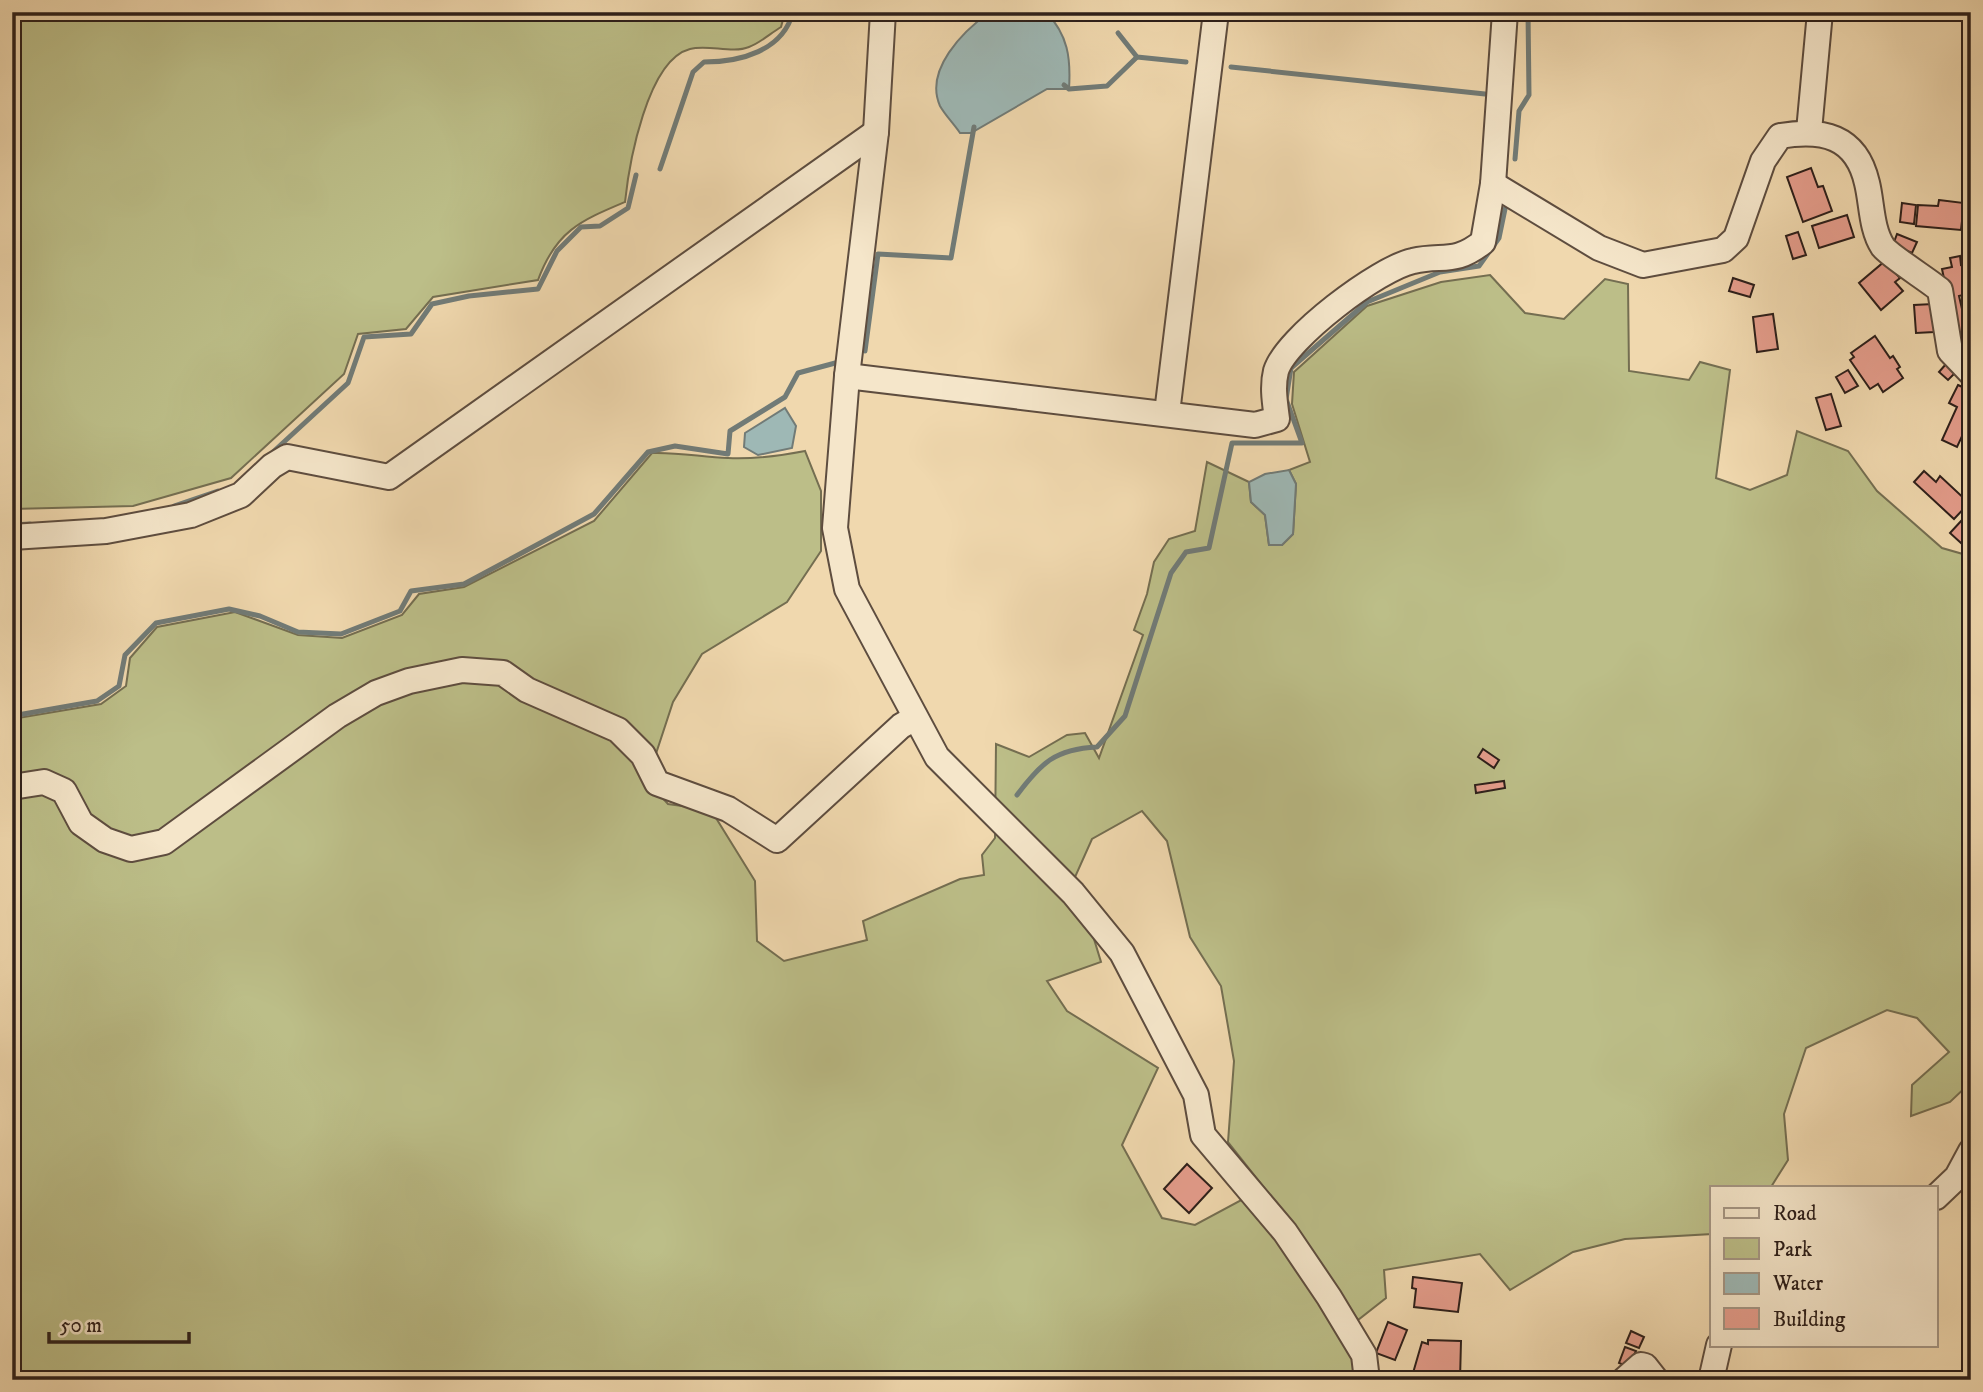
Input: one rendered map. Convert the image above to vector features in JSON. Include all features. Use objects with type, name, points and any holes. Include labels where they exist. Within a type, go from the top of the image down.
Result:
[{"type":"street","points":[[883,12],[876,132],[847,376],[835,528],[853,600],[937,757],[1073,893],[1122,953],[1196,1096],[1203,1135],[1285,1232],[1329,1297],[1364,1355],[1367,1380]]},
{"type":"street","points":[[1167,413],[1216,12]]},
{"type":"street","points":[[847,376],[1255,425],[1277,419],[1273,393],[1277,368],[1308,331],[1349,295],[1382,274],[1413,261],[1438,260],[1468,254],[1483,242],[1493,184],[1505,12]]},
{"type":"street","points":[[1809,131],[1820,12]]},
{"type":"street","points":[[1493,184],[1598,248],[1643,265],[1723,250],[1736,238],[1763,161],[1780,136],[1809,131],[1832,137],[1853,150],[1867,181],[1873,218],[1884,248],[1940,290],[1950,351],[1971,373]]},
{"type":"street","points":[[12,537],[106,531],[191,515],[242,495],[272,466],[287,457],[389,477],[876,132]]},
{"type":"street","points":[[12,787],[44,782],[64,791],[81,822],[105,840],[131,849],[164,842],[337,716],[376,693],[409,681],[463,670],[503,673],[527,690],[618,730],[643,755],[657,783],[729,809],[777,840],[901,726],[915,719]]},
{"type":"street","points":[[1938,1195],[1957,1177],[1971,1151]]},
{"type":"street","points":[[1711,1380],[1719,1346]]},
{"type":"street","points":[[1624,1380],[1641,1365],[1646,1366],[1656,1380]]},
{"type":"green space","points":[[12,12],[785,12],[781,27],[749,47],[735,50],[697,48],[675,57],[662,72],[643,115],[625,202],[595,215],[571,230],[553,250],[538,280],[433,297],[406,329],[358,334],[344,374],[231,478],[133,506],[12,509]]},
{"type":"green space","points":[[1490,275],[1525,313],[1564,319],[1605,279],[1628,284],[1629,371],[1689,380],[1700,362],[1730,370],[1716,478],[1750,490],[1787,475],[1797,431],[1848,451],[1877,491],[1942,548],[1963,554],[1971,545],[1971,1082],[1950,1102],[1911,1116],[1912,1085],[1949,1052],[1917,1018],[1887,1010],[1806,1048],[1784,1114],[1788,1160],[1772,1186],[1710,1186],[1710,1234],[1625,1239],[1573,1252],[1510,1290],[1480,1254],[1384,1270],[1386,1298],[1358,1320],[1289,1219],[1228,1142],[1234,1061],[1221,986],[1190,937],[1167,841],[1142,811],[1092,839],[1075,877],[1101,962],[1047,981],[1067,1011],[1158,1068],[1122,1145],[1162,1218],[1195,1225],[1245,1198],[1291,1252],[1355,1351],[1357,1380],[12,1380],[12,719],[101,704],[126,686],[130,658],[157,627],[235,612],[298,635],[342,638],[402,615],[419,594],[464,587],[594,521],[652,453],[738,458],[805,451],[821,491],[821,551],[787,602],[702,654],[673,702],[647,781],[668,804],[711,810],[755,881],[757,941],[784,961],[867,940],[863,921],[960,879],[984,875],[982,855],[995,838],[996,744],[1029,757],[1067,735],[1085,733],[1099,758],[1143,635],[1134,630],[1147,594],[1154,562],[1169,539],[1195,531],[1207,462],[1249,482],[1251,502],[1265,515],[1269,545],[1282,545],[1293,534],[1296,484],[1289,470],[1310,462],[1292,404],[1294,372],[1367,306],[1441,282]]},
{"type":"water","points":[[990,12],[1046,12],[1059,29],[1067,48],[1069,89],[1047,89],[971,133],[960,133],[940,106],[936,92],[937,79],[942,65],[958,41]]},
{"type":"water","points":[[785,408],[796,426],[792,448],[758,455],[744,447],[745,433]]},
{"type":"water","points":[[1289,470],[1296,484],[1293,534],[1282,545],[1269,545],[1265,515],[1251,502],[1249,482],[1265,474]]},
{"type":"building","points":[[1811,168],[1818,187],[1823,186],[1832,211],[1803,222],[1787,177]]},
{"type":"building","points":[[1939,200],[1964,203],[1961,230],[1916,226],[1918,205],[1938,206]]},
{"type":"building","points":[[1902,203],[1916,205],[1914,224],[1900,222]]},
{"type":"building","points":[[1847,215],[1854,237],[1819,248],[1812,226]]},
{"type":"building","points":[[1798,232],[1806,255],[1793,259],[1786,236]]},
{"type":"building","points":[[1897,234],[1917,242],[1912,253],[1893,245]]},
{"type":"building","points":[[1960,256],[1961,265],[1971,263],[1971,293],[1959,296],[1968,335],[1971,334],[1971,353],[1960,355],[1942,269],[1952,267],[1950,258]]},
{"type":"building","points":[[1885,261],[1900,278],[1895,282],[1903,291],[1881,310],[1859,283]]},
{"type":"building","points":[[1733,278],[1754,285],[1750,297],[1729,291]]},
{"type":"building","points":[[1933,304],[1934,332],[1916,333],[1914,305]]},
{"type":"building","points":[[1773,314],[1778,349],[1757,352],[1753,317]]},
{"type":"building","points":[[1875,336],[1890,358],[1893,356],[1903,378],[1883,392],[1878,384],[1870,389],[1850,360],[1854,357],[1851,353]]},
{"type":"building","points":[[1946,364],[1955,373],[1948,380],[1939,372]]},
{"type":"building","points":[[1848,370],[1858,386],[1845,393],[1836,377]]},
{"type":"building","points":[[1958,385],[1971,391],[1971,417],[1957,447],[1942,440],[1957,407],[1949,403]]},
{"type":"building","points":[[1831,394],[1841,426],[1826,430],[1816,398]]},
{"type":"building","points":[[1924,471],[1936,482],[1940,476],[1969,503],[1954,519],[1914,482]]},
{"type":"building","points":[[1962,520],[1967,525],[1963,529],[1968,534],[1961,543],[1950,533]]},
{"type":"building","points":[[1483,749],[1499,760],[1494,768],[1478,757]]},
{"type":"building","points":[[1504,781],[1505,788],[1476,793],[1475,785]]},
{"type":"building","points":[[1187,1164],[1212,1188],[1189,1213],[1164,1189]]},
{"type":"building","points":[[1413,1277],[1462,1283],[1458,1312],[1414,1307],[1416,1289],[1412,1288]]},
{"type":"building","points":[[1388,1322],[1407,1330],[1395,1360],[1376,1353]]},
{"type":"building","points":[[1631,1331],[1644,1337],[1639,1348],[1626,1343]]},
{"type":"building","points":[[1428,1340],[1461,1341],[1460,1380],[1425,1380],[1425,1376],[1413,1373],[1422,1342],[1428,1344]]},
{"type":"building","points":[[1625,1347],[1636,1351],[1629,1367],[1619,1363]]},
{"type":"waterway","points":[[660,169],[693,72],[704,62],[732,60],[758,52],[770,45],[788,25],[793,12]]},
{"type":"waterway","points":[[1515,159],[1519,111],[1529,95],[1528,12]]},
{"type":"waterway","points":[[1118,33],[1137,57],[1186,62]]},
{"type":"waterway","points":[[1064,85],[1069,89],[1107,86],[1137,57]]},
{"type":"waterway","points":[[1231,67],[1485,94]]},
{"type":"waterway","points":[[865,351],[878,254],[951,258],[974,127]]},
{"type":"waterway","points":[[273,452],[348,383],[364,337],[411,334],[432,304],[469,296],[538,289],[557,251],[581,227],[600,226],[628,208],[636,175]]},
{"type":"waterway","points":[[1017,795],[1050,760],[1070,751],[1097,747],[1125,716],[1171,573],[1186,552],[1209,548],[1232,443],[1302,443],[1286,399],[1291,368],[1367,302],[1440,272],[1479,266],[1499,238],[1505,209]]},
{"type":"waterway","points":[[12,716],[97,701],[119,686],[125,655],[156,623],[229,609],[260,616],[298,632],[341,634],[400,611],[411,591],[464,584],[594,514],[648,452],[675,446],[728,454],[730,431],[785,397],[798,373],[839,362]]},
{"type":"waterway","points":[[174,506],[218,491]]},
{"type":"waterway","points":[[12,525],[30,524]]}]
